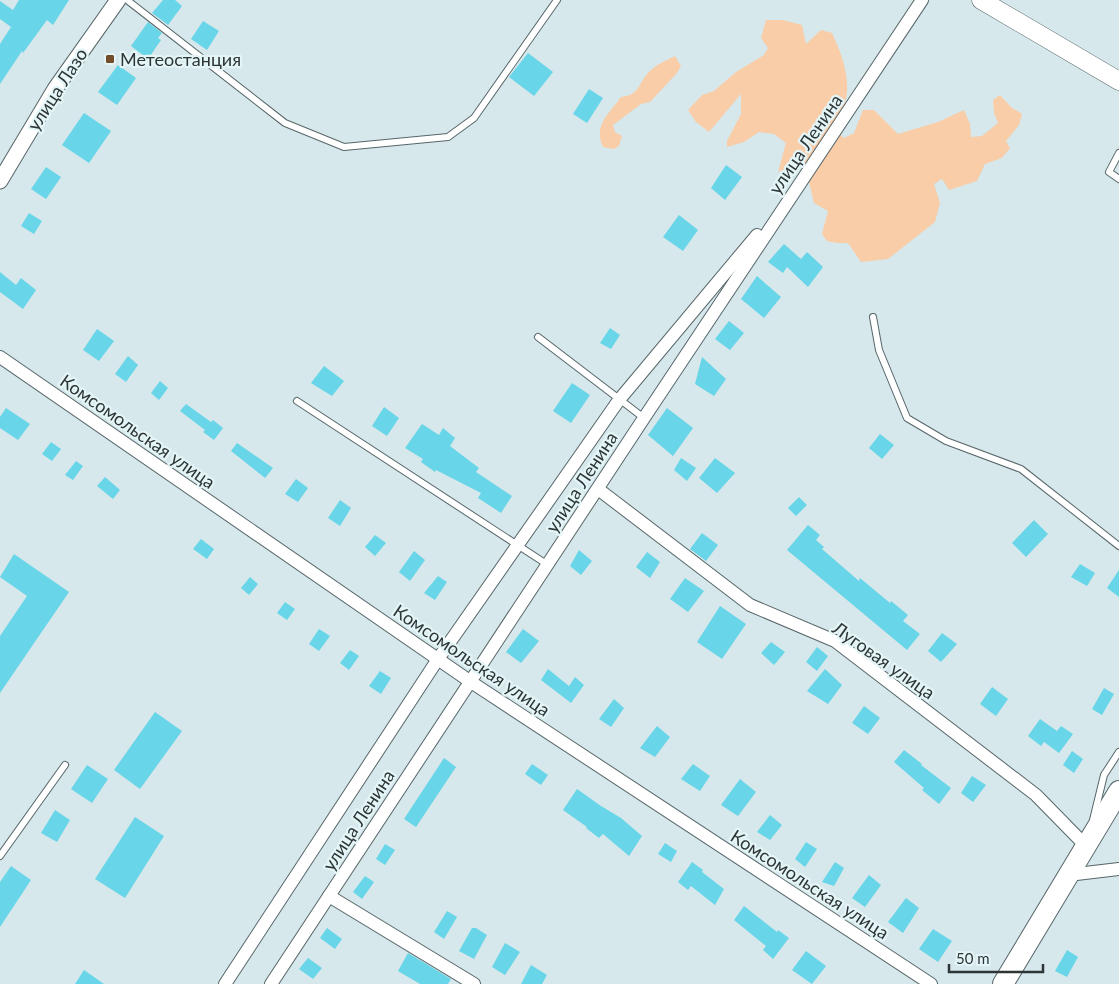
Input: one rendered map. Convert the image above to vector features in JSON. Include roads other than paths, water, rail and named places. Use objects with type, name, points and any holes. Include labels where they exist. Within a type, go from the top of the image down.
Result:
[{"type":"highway","points":[[1003,984],[1119,791]]},
{"type":"main road","points":[[981,0],[1119,81]]},
{"type":"street","name":"улица Лазо","points":[[0,181],[55,88],[118,0]]},
{"type":"street","name":"улица Ленина","points":[[271,984],[922,0]]},
{"type":"street","points":[[0,160],[55,88]]},
{"type":"street","name":"улица Ленина","points":[[225,984],[438,659],[619,400],[796,189]]},
{"type":"street","name":"Комсомольская улица","points":[[0,357],[471,682],[931,984]]},
{"type":"street","name":"Луговая улица","points":[[598,489],[750,605],[835,641],[1036,795],[1086,846]]},
{"type":"street","points":[[1068,875],[1119,869]]},
{"type":"street","points":[[330,896],[474,984]]},
{"type":"lane","points":[[127,0],[285,123],[344,147],[448,137],[474,118],[557,0]]},
{"type":"lane","points":[[1119,153],[1109,172],[1119,179]]},
{"type":"lane","points":[[873,317],[879,350],[906,418],[946,441],[1021,469],[1119,546]]},
{"type":"lane","points":[[538,337],[644,418]]},
{"type":"lane","points":[[297,401],[548,565]]},
{"type":"lane","points":[[1086,846],[1104,775],[1119,752]]},
{"type":"lane","points":[[0,856],[65,764]]},
{"type":"place","name":"Метеостанция","points":[[110,59]]}]
